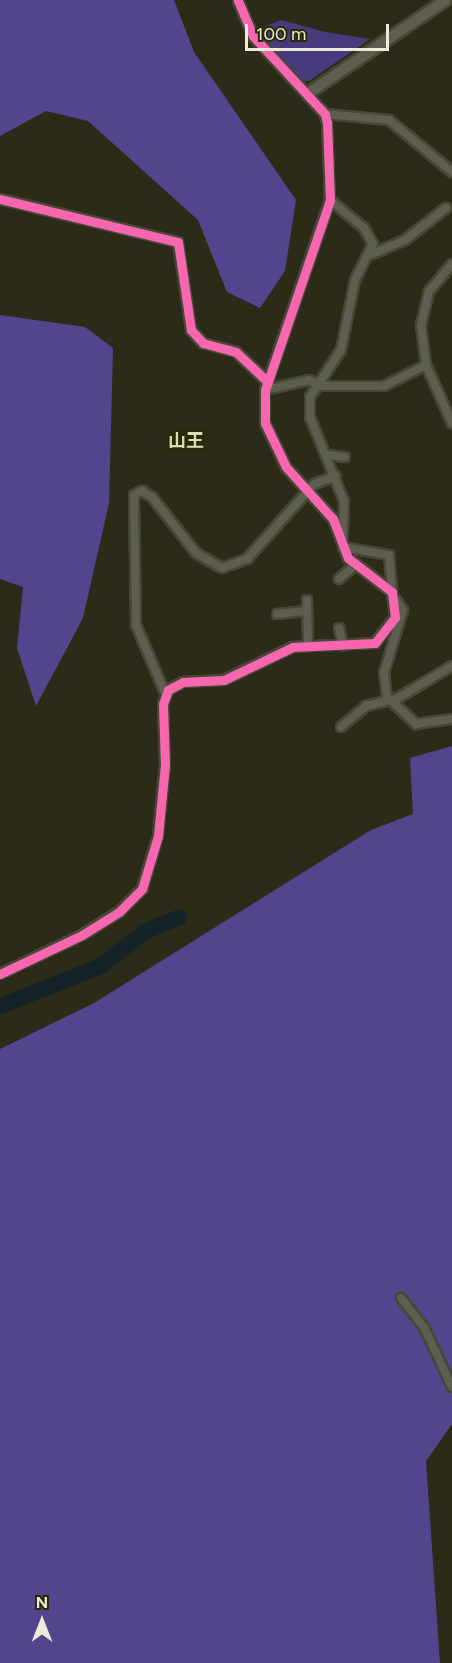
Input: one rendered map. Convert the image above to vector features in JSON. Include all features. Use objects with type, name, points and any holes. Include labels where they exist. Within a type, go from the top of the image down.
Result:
[{"type":"street","points":[[238,0],[258,43],[325,114],[330,200],[267,386],[263,413],[274,444],[333,519],[342,544],[355,565],[394,596],[402,610],[383,683],[390,701],[416,724],[452,720]]},
{"type":"street","points":[[307,94],[442,1]]},
{"type":"street","points":[[325,114],[389,120],[452,172]]},
{"type":"street","points":[[0,199],[178,242],[191,330],[203,343],[236,352],[267,386]]},
{"type":"street","points":[[330,200],[370,235],[372,254]]},
{"type":"street","points":[[342,544],[345,507],[328,455],[310,417],[310,397],[342,350],[355,280],[372,254],[405,240],[446,208]]},
{"type":"street","points":[[452,264],[424,306],[426,365],[452,423]]},
{"type":"street","points":[[267,386],[318,383],[384,386],[426,365]]},
{"type":"street","points":[[328,455],[345,457]]},
{"type":"street","points":[[0,974],[82,935],[119,912],[142,889],[158,836],[164,792],[165,693],[136,625],[139,547],[134,495],[142,491],[152,497],[196,553],[222,568],[247,560],[273,525],[310,492],[314,484],[336,477]]},
{"type":"street","points":[[165,693],[183,682],[224,680],[308,645],[343,646],[375,643],[384,636],[395,618],[389,555],[342,544]]},
{"type":"street","points":[[339,579],[355,565]]},
{"type":"street","points":[[307,600],[305,611],[308,645]]},
{"type":"street","points":[[277,614],[305,611]]},
{"type":"street","points":[[339,628],[343,646]]},
{"type":"street","points":[[342,727],[366,706],[390,701],[452,666]]},
{"type":"street","points":[[401,1298],[424,1327],[452,1387]]},
{"type":"shaded area","points":[[0,0],[174,0],[194,52],[296,200],[285,271],[260,308],[227,292],[198,220],[88,121],[46,111],[0,136]]},
{"type":"shaded area","points":[[281,20],[325,32],[370,39],[309,81],[300,81],[257,30]]},
{"type":"shaded area","points":[[0,315],[85,327],[113,348],[109,503],[83,618],[36,706],[17,648],[23,587],[0,579]]},
{"type":"shaded area","points":[[452,746],[452,1424],[426,1461],[440,1663],[0,1663],[0,1049],[94,1003],[371,830],[413,814],[410,758]]},
{"type":"waterway","points":[[0,1006],[101,966],[146,931],[178,918]]},
{"type":"cycle path","points":[[0,974],[82,935],[119,912],[142,889],[158,836],[165,765],[163,704],[168,690],[183,682],[224,680],[293,647],[375,643],[395,617],[392,592],[348,558],[333,519],[286,467],[265,423],[265,390],[330,200],[327,123],[325,114],[253,36],[238,0]]},
{"type":"cycle path","points":[[0,199],[178,242],[191,330],[203,343],[236,352],[268,382]]},
{"type":"district","name":"山王","points":[[186,441]]}]
